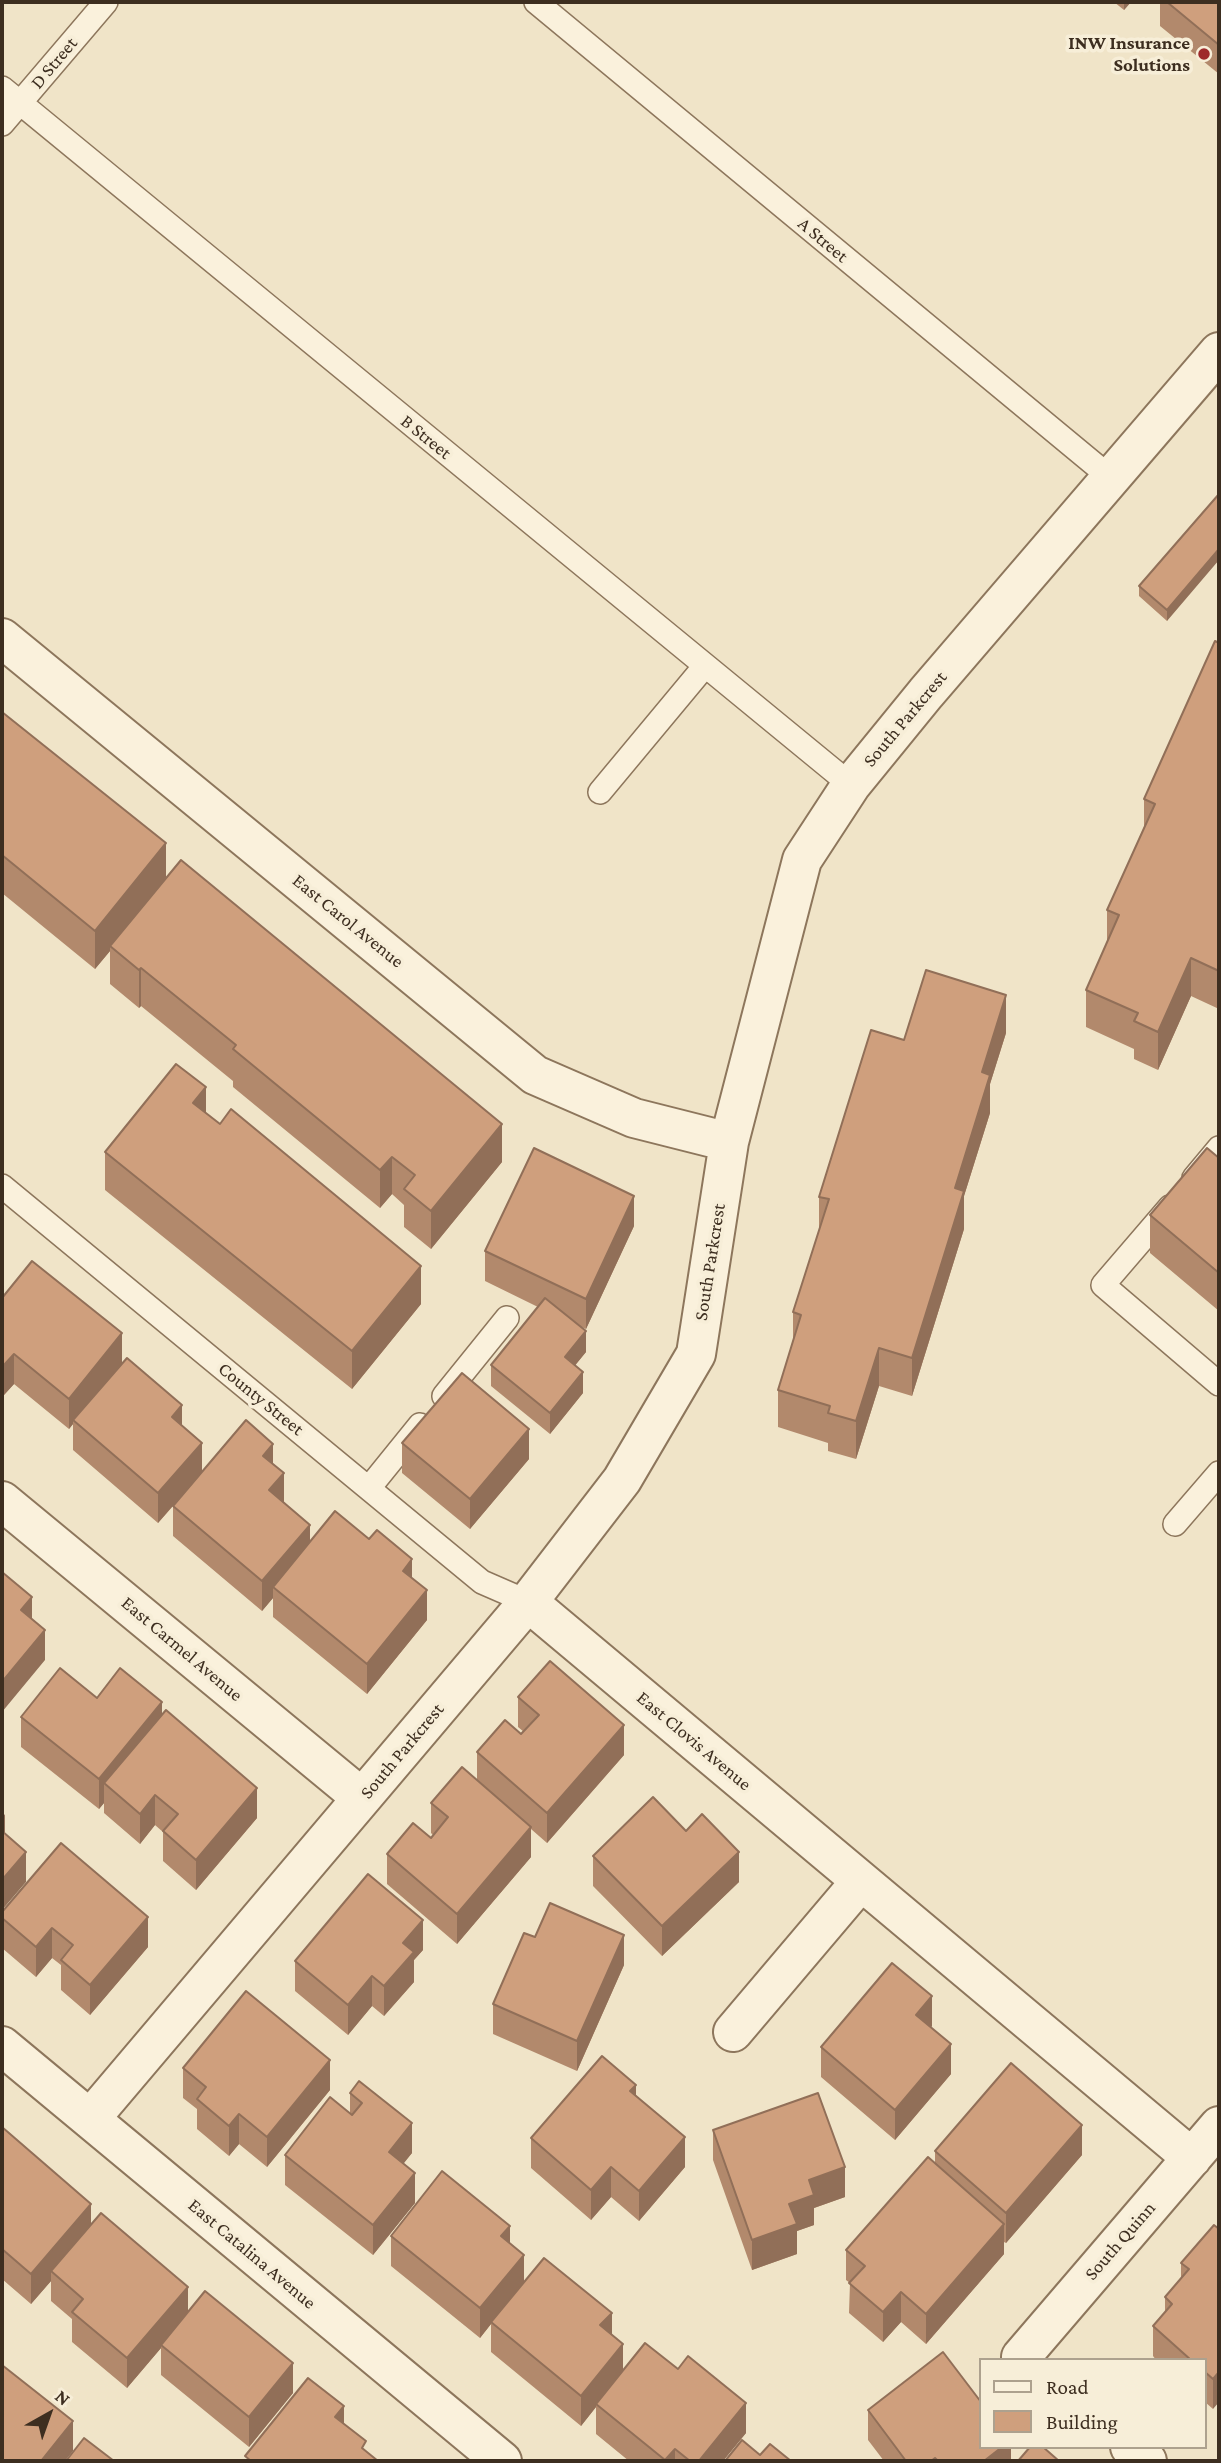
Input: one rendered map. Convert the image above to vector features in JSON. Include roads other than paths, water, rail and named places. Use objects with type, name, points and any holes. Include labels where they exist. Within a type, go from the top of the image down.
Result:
[{"type":"street","name":"South Parkcrest","points":[[90,2119],[528,1602],[622,1480],[696,1354],[729,1142],[802,860],[851,785],[1219,352]]},
{"type":"street","name":"East Carol Avenue","points":[[2,638],[535,1075],[634,1118],[729,1142]]},
{"type":"street","name":"East Carmel Avenue","points":[[2,1501],[362,1798]]},
{"type":"street","name":"East Clovis Avenue","points":[[528,1602],[1192,2158]]},
{"type":"street","points":[[733,2032],[861,1881]]},
{"type":"street","name":"East Catalina Avenue","points":[[2,2046],[502,2461]]},
{"type":"street","name":"South Quinn","points":[[1023,2358],[1219,2126]]},
{"type":"street","points":[[1132,2449],[1147,2461]]},
{"type":"lane","name":"D Street","points":[[2,124],[106,2]]},
{"type":"lane","name":"A Street","points":[[536,2],[1111,478]]},
{"type":"lane","name":"B Street","points":[[2,88],[851,785]]},
{"type":"lane","points":[[600,792],[704,667]]},
{"type":"lane","points":[[1219,1149],[1102,1285],[1219,1384]]},
{"type":"lane","name":"County Street","points":[[2,1185],[482,1582],[528,1602]]},
{"type":"lane","points":[[369,1488],[507,1318]]},
{"type":"lane","points":[[1175,1524],[1219,1473]]},
{"type":"place","name":"INW Insurance Solutions","points":[[1204,54]]}]
